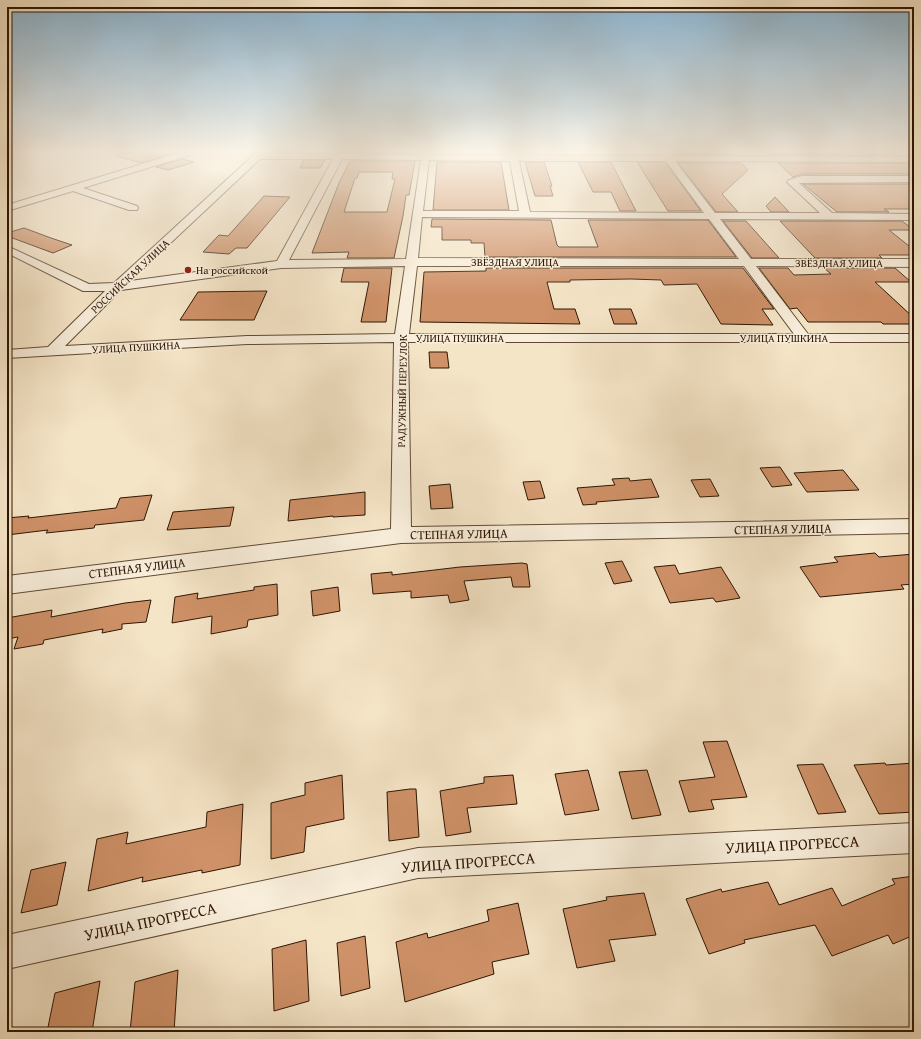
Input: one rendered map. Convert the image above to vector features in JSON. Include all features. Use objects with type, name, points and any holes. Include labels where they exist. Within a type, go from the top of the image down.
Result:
[{"type":"street","points":[[7,208],[32,200]]},
{"type":"street","points":[[111,200],[133,208]]},
{"type":"street","name":"РОССИЙСКАЯ УЛИЦА","points":[[51,352],[117,287],[210,200]]},
{"type":"street","points":[[281,264],[315,200]]},
{"type":"street","name":"РАДУЖНЫЙ ПЕРЕУЛОК","points":[[401,535],[401,338],[420,200]]},
{"type":"street","points":[[522,200],[525,214]]},
{"type":"street","points":[[700,200],[804,338]]},
{"type":"street","points":[[812,200],[829,216]]},
{"type":"street","points":[[419,214],[914,217]]},
{"type":"street","name":"ЗВЁЗДНАЯ УЛИЦА","points":[[7,249],[87,288],[117,287],[281,264],[412,262],[914,263]]},
{"type":"street","name":"УЛИЦА ПУШКИНА","points":[[7,354],[247,340],[401,338],[914,338]]},
{"type":"street","name":"СТЕПНАЯ УЛИЦА","points":[[7,585],[401,535],[914,526]]},
{"type":"street","name":"УЛИЦА ПРОГРЕССА","points":[[7,952],[418,863],[914,838]]},
{"type":"building","points":[[260,200],[287,200],[247,248],[236,248],[229,254],[203,252],[219,235],[228,236]]},
{"type":"building","points":[[332,200],[348,200],[344,212],[387,212],[390,200],[405,200],[394,258],[347,258],[349,252],[312,253]]},
{"type":"building","points":[[434,200],[507,200],[509,210],[433,210]]},
{"type":"building","points":[[615,200],[631,200],[636,211],[620,211]]},
{"type":"building","points":[[661,200],[693,200],[701,211],[668,211]]},
{"type":"building","points":[[707,200],[728,200],[738,212],[716,212]]},
{"type":"building","points":[[772,200],[778,200],[789,212],[771,212],[766,206]]},
{"type":"building","points":[[823,200],[914,200],[914,209],[884,209],[889,212],[837,212]]},
{"type":"building","points":[[432,219],[551,220],[557,245],[559,247],[598,247],[588,220],[708,220],[736,257],[485,257],[484,243],[471,243],[471,240],[442,240],[442,227],[431,227]]},
{"type":"building","points":[[723,221],[746,221],[779,258],[752,258]]},
{"type":"building","points":[[780,221],[902,221],[914,230],[889,230],[914,250],[914,255],[879,255],[882,258],[815,258]]},
{"type":"building","points":[[24,228],[72,245],[53,253],[7,236],[7,233]]},
{"type":"building","points":[[344,268],[392,268],[386,322],[361,322],[369,282],[341,282]]},
{"type":"building","points":[[486,268],[743,268],[774,309],[762,309],[773,325],[721,324],[697,284],[664,285],[661,280],[631,279],[547,282],[554,309],[575,309],[580,324],[420,322],[424,272],[486,271]]},
{"type":"building","points":[[759,268],[788,268],[794,275],[831,274],[824,268],[895,268],[911,282],[875,282],[914,318],[914,324],[883,324],[881,322],[808,322],[797,308],[790,309]]},
{"type":"building","points":[[267,291],[254,320],[180,320],[198,292]]},
{"type":"building","points":[[609,309],[631,309],[637,324],[614,324]]},
{"type":"building","points":[[429,352],[447,352],[449,368],[430,368]]},
{"type":"building","points":[[780,467],[792,485],[772,487],[760,468]]},
{"type":"building","points":[[843,470],[859,490],[807,492],[794,473]]},
{"type":"building","points":[[629,478],[630,481],[651,479],[659,497],[596,502],[597,504],[583,505],[577,488],[615,485],[612,479]]},
{"type":"building","points":[[710,479],[719,496],[700,497],[691,480]]},
{"type":"building","points":[[540,481],[545,498],[528,500],[523,482]]},
{"type":"building","points":[[450,484],[453,508],[431,509],[429,486]]},
{"type":"building","points":[[365,492],[365,515],[333,516],[288,521],[290,500]]},
{"type":"building","points":[[152,495],[144,520],[95,525],[94,528],[46,533],[48,530],[7,535],[7,518],[29,516],[28,518],[116,508],[120,498]]},
{"type":"building","points":[[234,507],[230,526],[167,530],[173,512]]},
{"type":"building","points":[[875,553],[879,557],[914,554],[914,584],[901,585],[904,589],[820,597],[800,567],[838,562],[834,557]]},
{"type":"building","points":[[622,561],[632,581],[614,584],[605,563]]},
{"type":"building","points":[[522,563],[527,564],[530,587],[513,587],[511,577],[464,581],[469,600],[450,603],[448,595],[411,598],[411,591],[373,594],[371,574],[392,572],[392,575],[460,567]]},
{"type":"building","points":[[675,565],[679,574],[721,567],[740,598],[716,602],[713,598],[670,603],[654,567]]},
{"type":"building","points":[[277,584],[278,615],[248,620],[247,627],[211,634],[212,616],[172,623],[175,597],[198,593],[197,599],[254,590],[254,587]]},
{"type":"building","points":[[338,587],[340,611],[313,616],[311,591]]},
{"type":"building","points":[[151,600],[146,622],[122,624],[122,629],[102,633],[103,629],[44,640],[43,644],[14,649],[18,637],[7,639],[7,618],[52,610],[51,617],[125,603]]},
{"type":"building","points":[[727,741],[747,797],[711,800],[714,809],[689,812],[679,781],[715,777],[703,742]]},
{"type":"building","points":[[885,763],[886,765],[914,763],[914,812],[879,814],[854,765]]},
{"type":"building","points":[[823,764],[846,812],[818,814],[797,765]]},
{"type":"building","points":[[588,770],[599,810],[565,815],[555,774]]},
{"type":"building","points":[[647,770],[661,815],[632,819],[619,772]]},
{"type":"building","points":[[342,775],[344,819],[306,827],[304,852],[271,859],[271,803],[305,795],[305,783]]},
{"type":"building","points":[[513,775],[517,804],[467,808],[471,832],[446,836],[440,791],[484,783],[484,777]]},
{"type":"building","points":[[416,789],[419,837],[389,841],[387,792]]},
{"type":"building","points":[[243,804],[240,865],[202,873],[202,870],[142,882],[143,877],[88,891],[97,839],[128,832],[126,844],[206,827],[207,812]]},
{"type":"building","points":[[66,862],[57,905],[21,913],[31,870]]},
{"type":"building","points":[[914,876],[914,935],[893,944],[888,935],[832,956],[815,925],[744,940],[745,943],[709,954],[686,899],[721,889],[722,892],[768,882],[779,905],[832,888],[842,906],[895,884],[892,879]]},
{"type":"building","points":[[644,893],[656,935],[609,940],[615,961],[577,968],[563,909],[607,900],[606,897]]},
{"type":"building","points":[[518,903],[529,954],[492,962],[494,974],[405,1002],[396,942],[427,933],[428,938],[489,921],[487,910]]},
{"type":"building","points":[[365,936],[370,988],[341,996],[337,943]]},
{"type":"building","points":[[306,940],[309,1001],[274,1011],[272,949]]},
{"type":"building","points":[[178,970],[174,1032],[130,1032],[135,982]]},
{"type":"building","points":[[100,981],[92,1032],[47,1032],[55,993]]},
{"type":"place","name":"На российской","points":[[188,270]]}]
